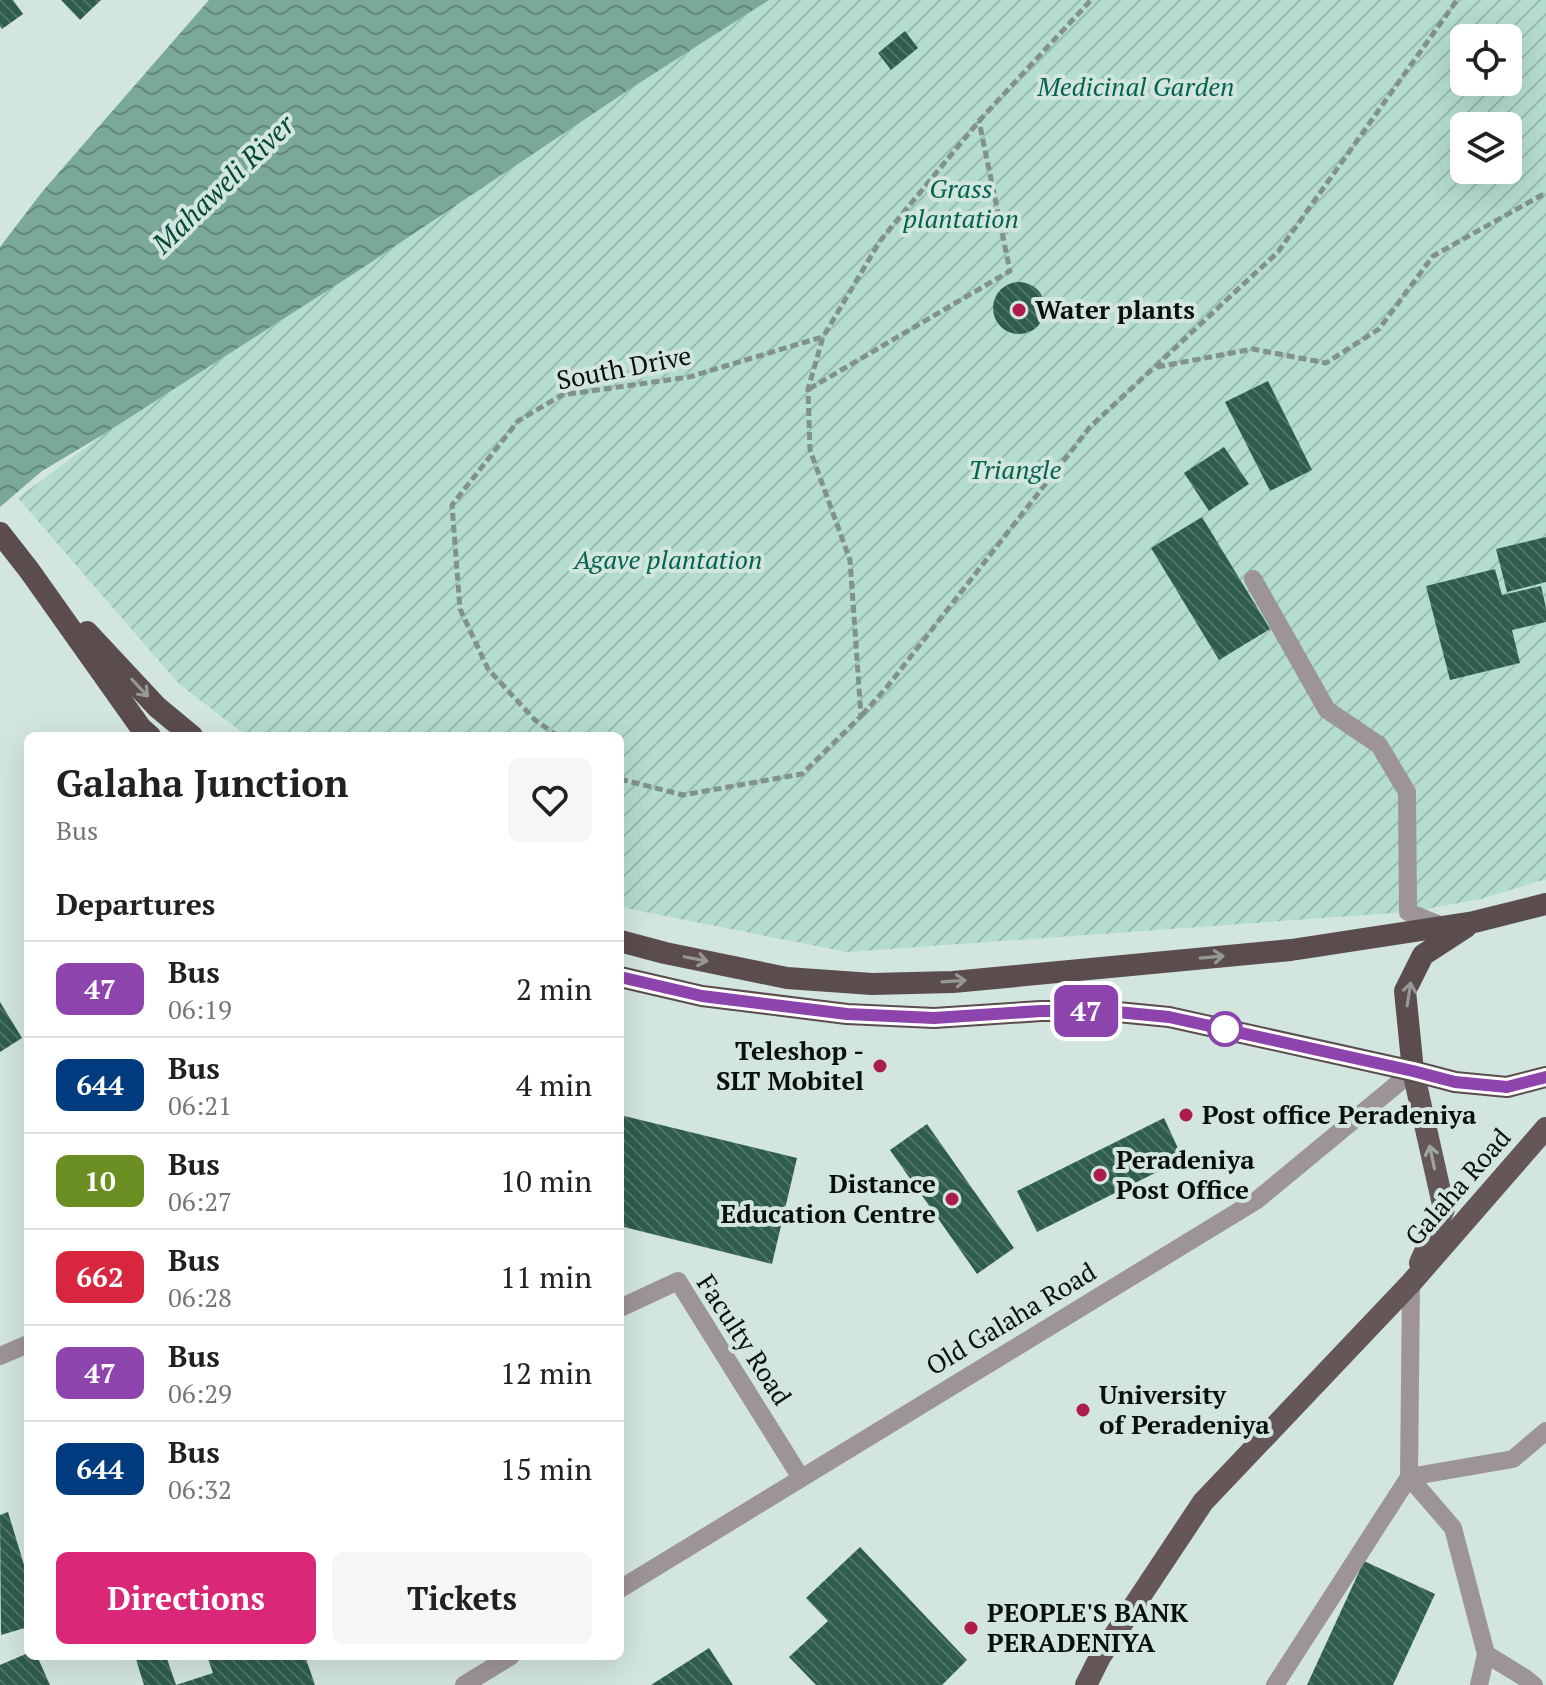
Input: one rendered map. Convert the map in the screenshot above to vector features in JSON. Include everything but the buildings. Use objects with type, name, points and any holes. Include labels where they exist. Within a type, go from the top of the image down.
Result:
[{"type":"highway","points":[[0,533],[146,732]]},
{"type":"highway","points":[[29,570],[157,707],[187,732]]},
{"type":"highway","points":[[624,942],[787,978],[885,984],[953,982],[1291,950],[1474,922],[1546,904]]},
{"type":"highway","points":[[1516,913],[1546,921]]},
{"type":"highway","points":[[1413,1071],[1405,991],[1423,955],[1474,922]]},
{"type":"highway","points":[[624,978],[702,996],[847,1014],[934,1018],[1094,1011],[1169,1017],[1455,1082],[1507,1087],[1546,1077]]},
{"type":"main road","name":"Galaha Road","points":[[1411,1283],[1444,1209],[1413,1071]]},
{"type":"main road","name":"Galaha Road","points":[[1086,1685],[1100,1657],[1203,1502],[1411,1283],[1546,1128]]},
{"type":"lane","points":[[1253,579],[1327,710],[1379,745],[1407,792],[1408,912],[1445,927]]},
{"type":"lane","name":"Old Galaha Road","points":[[624,1587],[1257,1200],[1413,1071]]},
{"type":"lane","name":"Faculty Road","points":[[624,1306],[678,1281],[801,1478]]},
{"type":"lane","points":[[1275,1685],[1409,1477],[1411,1283]]},
{"type":"lane","points":[[0,1356],[24,1346]]},
{"type":"lane","points":[[1409,1477],[1513,1459],[1546,1431]]},
{"type":"lane","points":[[1409,1477],[1453,1528],[1486,1654],[1479,1685]]},
{"type":"lane","points":[[1486,1654],[1534,1685]]},
{"type":"lane","points":[[464,1685],[505,1660]]},
{"type":"path","points":[[861,716],[850,560],[810,450],[808,389],[823,337],[880,241],[979,121],[1091,0]]},
{"type":"path","points":[[624,780],[683,795],[802,774],[887,687],[1090,427],[1278,252],[1457,0]]},
{"type":"path","points":[[808,389],[1010,271],[979,121]]},
{"type":"path","points":[[1154,368],[1253,349],[1326,363],[1379,329],[1433,256],[1546,195]]},
{"type":"path","name":"South Drive","points":[[552,732],[535,720],[488,669],[460,609],[452,505],[518,421],[562,395],[689,377],[823,337]]},
{"type":"green space","name":"Triangle","points":[[769,0],[1546,0],[1546,879],[1481,899],[1408,912],[847,952],[624,908],[624,732],[242,732],[179,684],[18,498],[104,434]]},
{"type":"water","name":"Mahaweli River","points":[[209,0],[769,0],[355,273],[42,471],[0,507],[0,247],[42,192]]},
{"type":"bus line","name":"47","points":[[624,978],[702,996],[847,1014],[934,1018],[1041,1011],[1107,1011],[1169,1017],[1455,1082],[1507,1087],[1546,1077]]},
{"type":"place","name":"Water plants","points":[[1019,310]]},
{"type":"place","name":"Teleshop - SLT Mobitel","points":[[880,1066]]},
{"type":"place","name":"Post office Peradeniya","points":[[1186,1115]]},
{"type":"place","name":"Peradeniya Post Office","points":[[1100,1175]]},
{"type":"place","name":"Distance Education Centre","points":[[952,1199]]},
{"type":"place","name":"University of Peradeniya","points":[[1083,1410]]},
{"type":"place","name":"PEOPLE'S BANK PERADENIYA","points":[[971,1628]]},
{"type":"park label","name":"Medicinal Garden","points":[[1136,87]]},
{"type":"park label","name":"Grass plantation","points":[[961,204]]},
{"type":"park label","name":"Agave plantation","points":[[668,560]]}]
